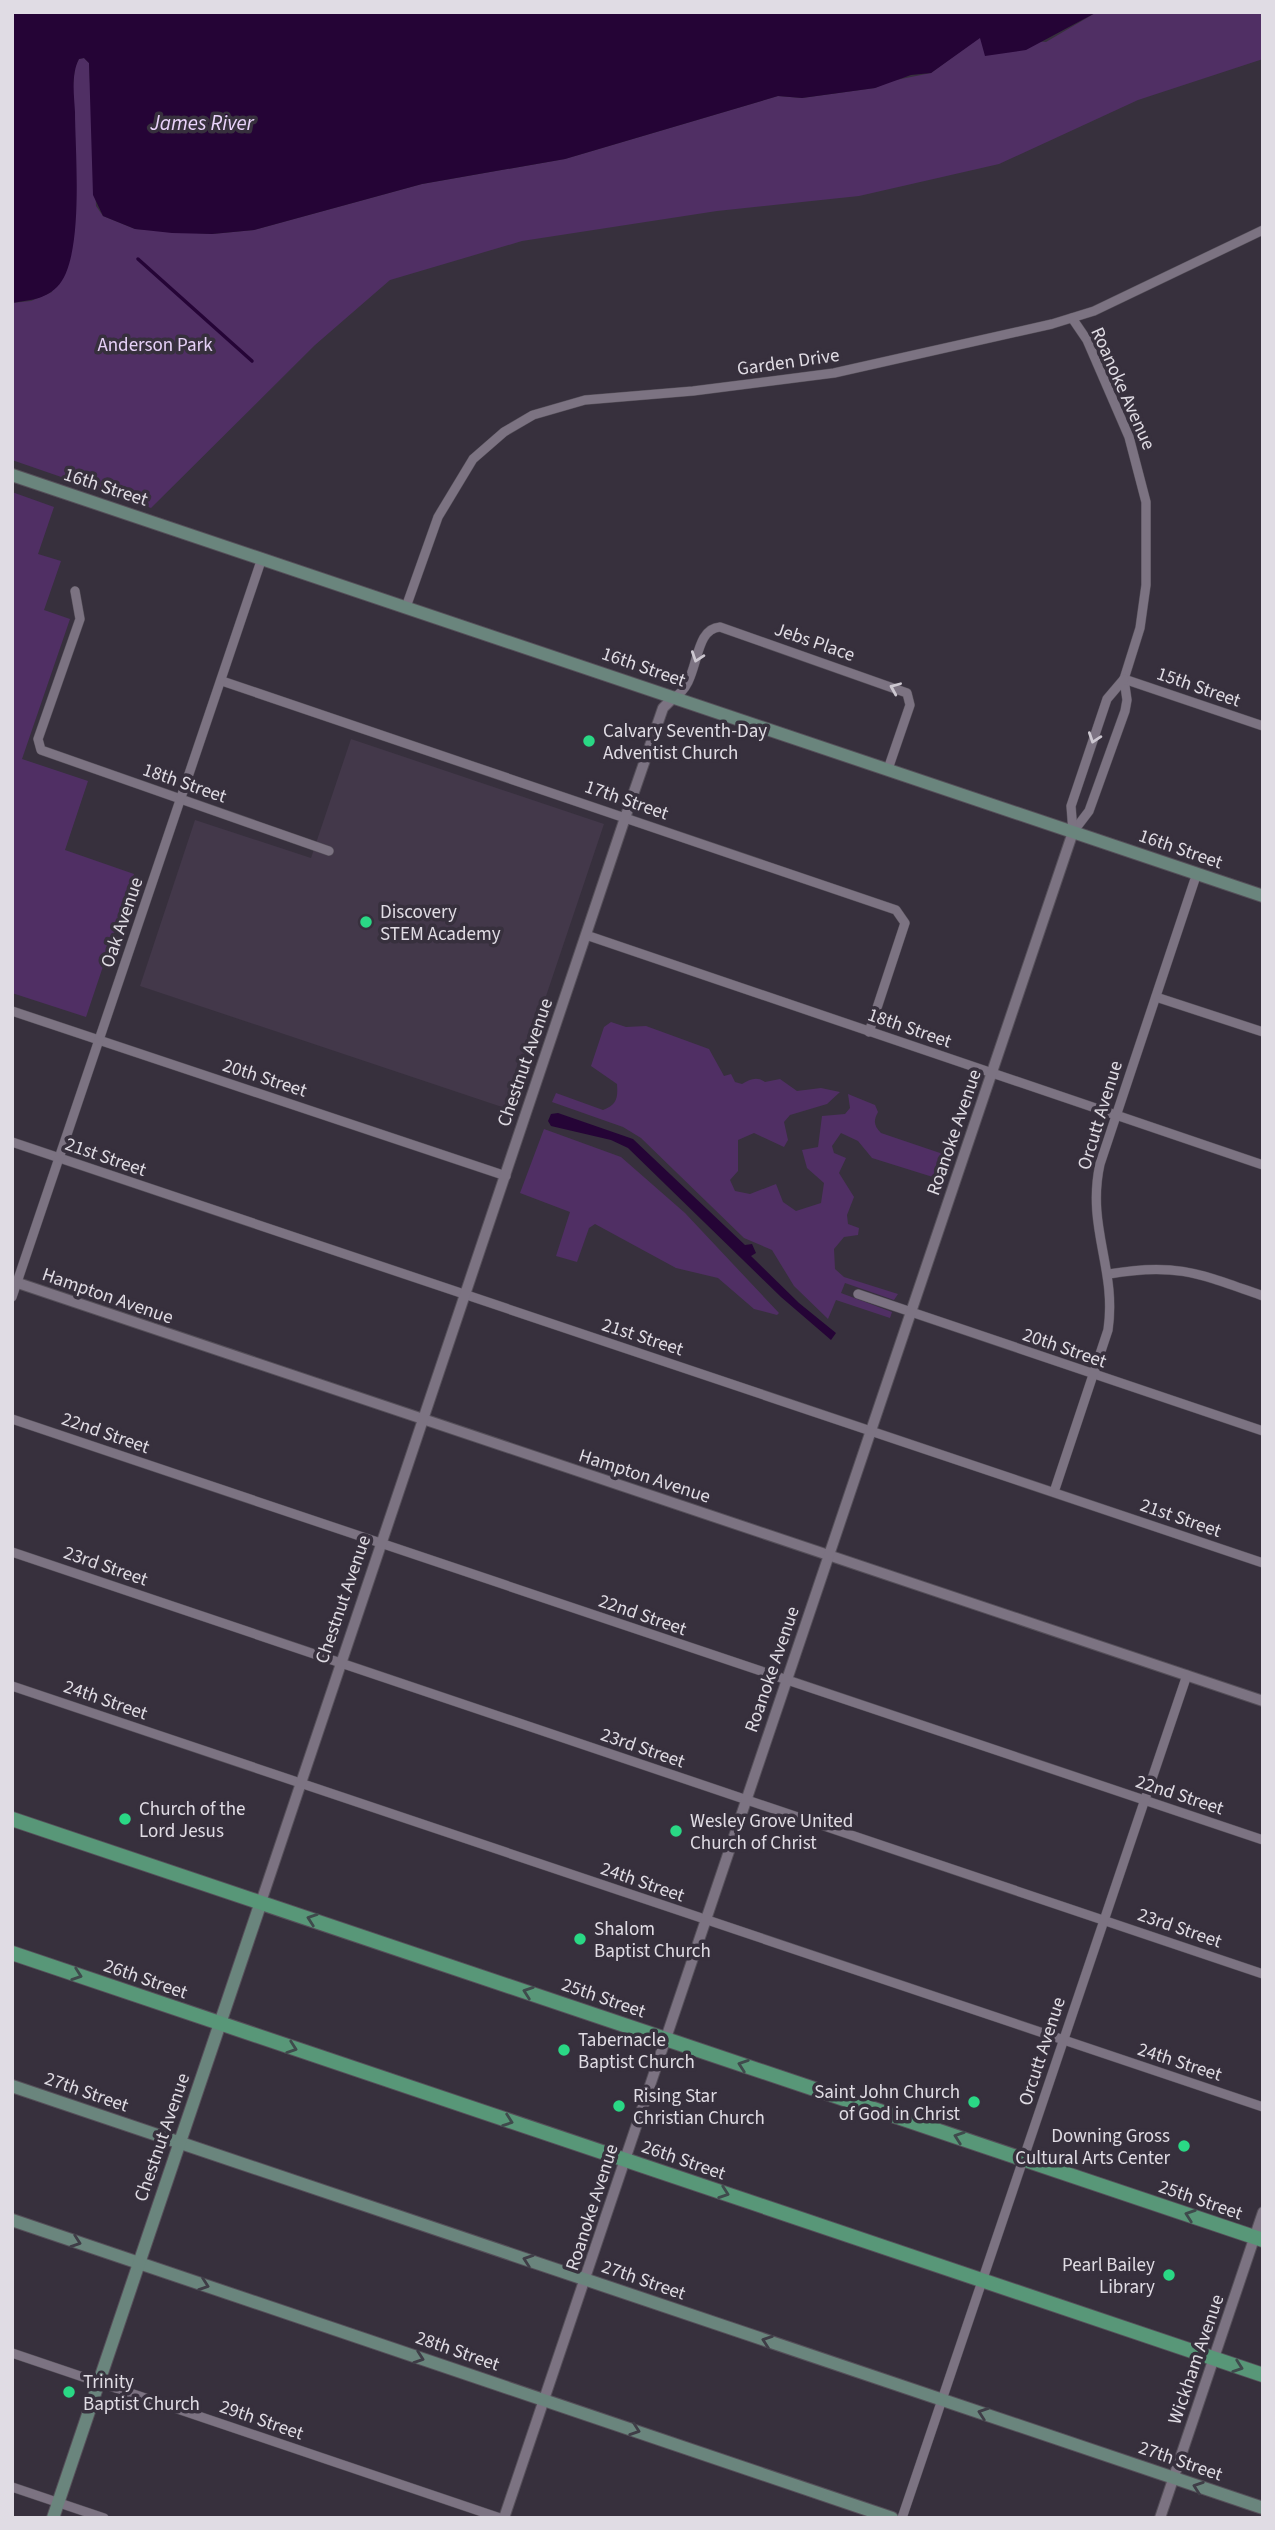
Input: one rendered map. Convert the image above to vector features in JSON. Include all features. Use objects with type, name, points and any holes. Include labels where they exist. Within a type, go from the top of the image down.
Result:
[{"type":"main road","name":"16th Street","points":[[12,475],[1263,896]]},
{"type":"main road","name":"25th Street","points":[[12,1819],[1259,2238]]},
{"type":"main road","name":"Chestnut Avenue","points":[[53,2518],[261,1902]]},
{"type":"main road","name":"26th Street","points":[[12,1953],[1263,2375]]},
{"type":"main road","name":"27th Street","points":[[12,2087],[1263,2508]]},
{"type":"main road","name":"28th Street","points":[[12,2220],[892,2518]]},
{"type":"street","name":"Garden Drive","points":[[406,607],[438,517],[473,459],[504,432],[533,415],[585,400],[693,391],[834,373],[1072,318],[1263,230]]},
{"type":"street","name":"Roanoke Avenue","points":[[1072,318],[1087,340],[1129,437],[1146,502],[1146,585],[1140,628],[1124,679],[1107,699],[1071,806],[1073,832]]},
{"type":"street","name":"Oak Avenue","points":[[12,1297],[262,558]]},
{"type":"street","name":"18th Street","points":[[75,591],[79,619],[38,739],[41,750],[329,851]]},
{"type":"street","name":"Jebs Place","points":[[674,697],[685,689],[705,635],[713,628],[720,627],[907,693],[910,705],[888,769]]},
{"type":"street","name":"Roanoke Avenue","points":[[502,2518],[585,2280],[1073,832],[1089,811],[1125,711],[1127,701],[1124,679]]},
{"type":"street","name":"15th Street","points":[[1124,679],[1263,726]]},
{"type":"street","name":"17th Street","points":[[222,681],[906,913],[869,1032]]},
{"type":"street","name":"Chestnut Avenue","points":[[261,1902],[625,818],[663,708],[674,697]]},
{"type":"street","name":"Orcutt Avenue","points":[[1054,1492],[1111,1312],[1109,1273],[1097,1234],[1094,1199],[1100,1164],[1197,873]]},
{"type":"street","name":"18th Street","points":[[586,936],[1263,1165]]},
{"type":"street","points":[[1156,996],[1263,1032]]},
{"type":"street","name":"20th Street","points":[[12,1011],[506,1176]]},
{"type":"street","name":"21st Street","points":[[12,1142],[1263,1563]]},
{"type":"street","points":[[1109,1273],[1140,1268],[1175,1268],[1263,1296]]},
{"type":"street","name":"Hampton Avenue","points":[[15,1282],[1263,1701]]},
{"type":"street","name":"20th Street","points":[[858,1294],[1263,1431]]},
{"type":"street","name":"22nd Street","points":[[12,1419],[1263,1840]]},
{"type":"street","name":"23rd Street","points":[[12,1552],[1263,1973]]},
{"type":"street","name":"Orcutt Avenue","points":[[902,2518],[1187,1675]]},
{"type":"street","name":"24th Street","points":[[12,1686],[1263,2108]]},
{"type":"street","name":"Wickham Avenue","points":[[1160,2518],[1213,2358],[1259,2238],[1263,2212]]},
{"type":"street","name":"29th Street","points":[[12,2353],[502,2518]]},
{"type":"street","points":[[12,2487],[104,2518]]},
{"type":"shaded area","name":"Discovery STEM Academy","points":[[351,739],[604,824],[508,1109],[140,986],[195,820],[311,858]]},
{"type":"green space","name":"Anderson Park","points":[[1097,12],[1263,12],[1263,59],[1138,100],[999,164],[859,196],[717,211],[522,241],[390,280],[315,345],[151,508],[12,460],[12,303],[31,301],[52,292],[75,66],[79,59],[84,58],[89,63],[96,206],[103,216],[135,229],[212,234],[254,230],[422,184],[565,159],[778,96],[802,98],[875,88],[891,81],[931,73],[980,37],[1046,42]]},
{"type":"green space","points":[[12,492],[54,507],[38,554],[61,561],[44,610],[70,619],[22,759],[88,781],[65,850],[134,874],[86,1017],[12,993]]},
{"type":"green space","points":[[611,1022],[626,1027],[646,1026],[709,1049],[724,1076],[731,1074],[735,1082],[742,1084],[754,1079],[765,1082],[780,1079],[797,1091],[821,1088],[840,1092],[827,1104],[790,1115],[784,1122],[788,1140],[784,1147],[754,1133],[738,1140],[738,1171],[730,1180],[735,1191],[750,1194],[776,1184],[783,1202],[796,1211],[821,1203],[824,1183],[807,1168],[802,1150],[818,1147],[822,1116],[845,1114],[850,1108],[848,1094],[875,1105],[878,1112],[875,1123],[881,1133],[943,1154],[936,1178],[872,1158],[858,1141],[841,1133],[832,1146],[834,1153],[846,1158],[839,1173],[854,1197],[847,1215],[848,1224],[859,1228],[858,1235],[844,1237],[834,1249],[835,1269],[844,1277],[898,1294],[894,1300],[845,1283],[841,1293],[892,1312],[890,1318],[836,1300],[828,1319],[794,1286],[772,1250],[744,1238],[641,1138],[623,1127],[552,1102],[556,1093],[603,1110],[614,1103],[617,1084],[591,1066],[604,1027]]},
{"type":"green space","points":[[544,1129],[621,1157],[685,1213],[779,1313],[777,1315],[754,1309],[718,1278],[676,1268],[595,1224],[589,1228],[577,1262],[556,1256],[570,1212],[520,1193]]},
{"type":"water","name":"James River","points":[[12,12],[1097,12],[1026,50],[985,56],[980,38],[931,73],[911,75],[875,88],[802,98],[778,96],[565,159],[422,184],[254,230],[212,234],[135,229],[103,216],[93,195],[89,63],[84,58],[79,59],[74,85],[76,204],[72,254],[66,273],[57,287],[36,299],[12,303]]},
{"type":"water","points":[[558,1113],[633,1139],[745,1245],[752,1244],[756,1253],[751,1256],[799,1303],[836,1333],[831,1340],[781,1297],[628,1148],[611,1140],[551,1126],[548,1121],[551,1114]]},
{"type":"waterway","points":[[138,259],[252,361]]},
{"type":"place","name":"Calvary Seventh-Day Adventist Church","points":[[589,741]]},
{"type":"place","name":"Discovery STEM Academy","points":[[366,922]]},
{"type":"place","name":"Church of the Lord Jesus","points":[[125,1819]]},
{"type":"place","name":"Wesley Grove United Church of Christ","points":[[676,1831]]},
{"type":"place","name":"Shalom Baptist Church","points":[[580,1939]]},
{"type":"place","name":"Tabernacle Baptist Church","points":[[564,2050]]},
{"type":"place","name":"Saint John Church of God in Christ","points":[[974,2102]]},
{"type":"place","name":"Rising Star Christian Church","points":[[619,2106]]},
{"type":"place","name":"Downing Gross Cultural Arts Center","points":[[1184,2146]]},
{"type":"place","name":"Pearl Bailey Library","points":[[1169,2275]]},
{"type":"place","name":"Trinity Baptist Church","points":[[69,2392]]}]
